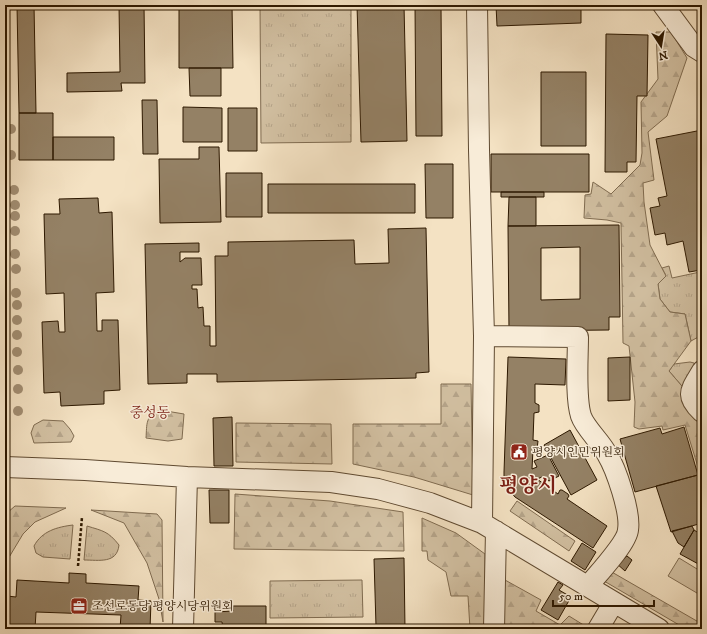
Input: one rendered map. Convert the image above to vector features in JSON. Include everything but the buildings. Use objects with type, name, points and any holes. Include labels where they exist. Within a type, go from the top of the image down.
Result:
[{"type":"street","points":[[477,5],[479,150],[489,527],[494,629]]},
{"type":"street","points":[[663,5],[694,47],[702,52]]},
{"type":"street","points":[[484,342],[578,337],[578,396],[581,417],[607,453],[615,471],[627,514],[628,530],[624,541],[588,586]]},
{"type":"street","points":[[702,371],[692,389],[691,394],[692,401],[702,412]]},
{"type":"street","points":[[5,467],[85,470],[188,477],[331,482],[378,489],[430,503],[489,527],[659,629]]},
{"type":"street","points":[[182,629],[188,477]]},
{"type":"street","points":[[598,629],[614,602]]},
{"type":"path","points":[[78,566],[82,517]]},
{"type":"green space","points":[[260,5],[351,5],[351,142],[261,143]]},
{"type":"green space","points":[[656,32],[671,32],[687,58],[667,116],[648,132],[654,180],[643,183],[644,202],[650,245],[666,276],[658,284],[660,299],[670,312],[685,314],[691,341],[669,371],[687,392],[702,417],[702,480],[685,425],[663,430],[662,426],[639,429],[634,427],[635,402],[629,346],[623,343],[621,223],[584,218],[585,195],[591,194],[593,182],[611,194],[640,165],[642,153],[641,102],[658,79]]},
{"type":"green space","points":[[669,266],[672,278],[700,272],[702,278],[702,335],[691,341],[685,314],[670,312],[660,299],[658,284],[666,276],[662,268]]},
{"type":"green space","points":[[694,363],[698,369],[687,392],[669,371],[674,364]]},
{"type":"green space","points":[[441,384],[471,384],[473,495],[414,477],[353,464],[353,424],[441,424]]},
{"type":"green space","points":[[160,410],[184,414],[182,439],[168,441],[146,438],[149,418],[155,412]]},
{"type":"green space","points":[[43,420],[63,421],[74,436],[71,442],[34,443],[31,433],[34,425]]},
{"type":"green space","points":[[236,423],[331,424],[332,464],[236,462]]},
{"type":"green space","points":[[235,494],[330,501],[403,512],[404,551],[234,549]]},
{"type":"green space","points":[[517,501],[575,541],[569,551],[510,511]]},
{"type":"green space","points":[[15,506],[66,508],[35,522],[23,534],[5,564],[5,522],[7,513]]},
{"type":"green space","points":[[91,510],[157,514],[162,520],[163,622],[159,599],[147,563],[124,523]]},
{"type":"green space","points":[[422,518],[456,533],[485,554],[485,629],[470,629],[468,596],[451,596],[446,572],[428,560],[427,551],[422,551]]},
{"type":"green space","points":[[73,525],[70,559],[43,557],[36,553],[34,546],[46,533],[61,527]]},
{"type":"green space","points":[[87,526],[105,532],[115,540],[119,545],[118,551],[115,555],[106,560],[84,560]]},
{"type":"green space","points":[[679,558],[702,572],[702,596],[668,576]]},
{"type":"green space","points":[[610,571],[702,624],[702,629],[686,629],[604,581]]},
{"type":"green space","points":[[362,580],[363,617],[270,618],[270,581]]},
{"type":"green space","points":[[505,580],[541,600],[536,611],[560,625],[569,616],[590,629],[498,629]]},
{"type":"place","name":"평양시인민위원회","points":[[519,452]]},
{"type":"place","name":"조선로동당 평양시당위원회","points":[[79,606]]},
{"type":"district","name":"중성동","points":[[150,412]]},
{"type":"district","name":"평양시","points":[[528,485]]}]
